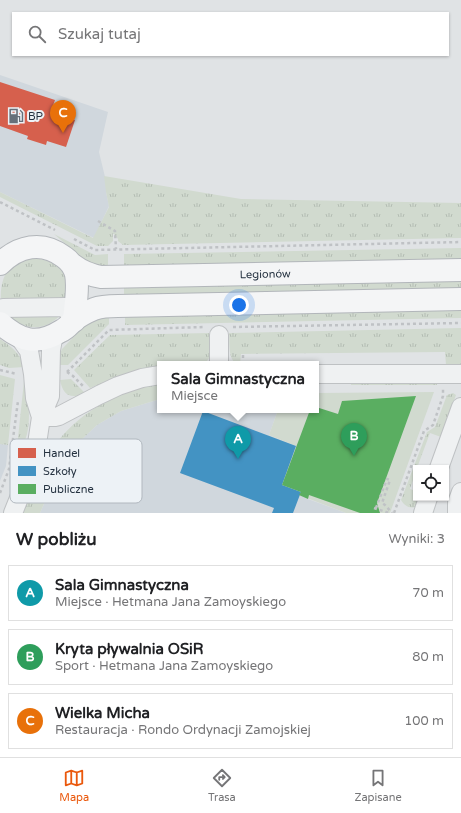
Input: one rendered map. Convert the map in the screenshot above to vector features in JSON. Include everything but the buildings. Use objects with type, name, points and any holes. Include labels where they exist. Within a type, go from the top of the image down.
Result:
[{"type":"highway","name":"Legionów","points":[[0,264],[12,253],[18,250],[38,246],[49,248],[59,253],[82,272],[101,277],[461,270]]},
{"type":"highway","points":[[72,265],[76,275],[77,286],[74,321]]},
{"type":"highway","points":[[0,323],[10,332],[19,337],[37,340],[62,331],[74,321],[93,309],[101,307],[461,299]]},
{"type":"street","points":[[0,312],[3,308],[65,306],[74,321]]},
{"type":"street","points":[[216,330],[219,361]]},
{"type":"street","points":[[37,439],[41,417],[50,396],[51,350],[54,334]]},
{"type":"street","points":[[19,337],[28,351],[33,374],[35,398],[41,417]]},
{"type":"street","points":[[319,374],[461,374]]},
{"type":"street","points":[[41,417],[59,416],[118,386],[142,378],[157,376]]},
{"type":"street","points":[[440,465],[461,407]]},
{"type":"street","points":[[457,513],[457,503],[461,492]]},
{"type":"street","points":[[423,513],[427,501]]},
{"type":"street","points":[[13,513],[17,503]]},
{"type":"path","points":[[0,202],[55,230]]},
{"type":"path","points":[[98,221],[115,231],[116,250]]},
{"type":"path","points":[[68,237],[95,250],[461,242]]},
{"type":"path","points":[[60,372],[67,372],[109,330],[145,328],[216,330],[461,323]]},
{"type":"path","points":[[243,354],[243,361]]},
{"type":"path","points":[[0,370],[21,374]]},
{"type":"path","points":[[392,513],[424,431],[433,425],[443,396],[443,388]]},
{"type":"path","points":[[13,439],[18,398]]},
{"type":"path","points":[[0,492],[9,469],[10,461]]},
{"type":"path","points":[[387,479],[390,480],[382,504],[385,505],[392,513],[375,508],[387,479]]},
{"type":"shaded area","points":[[0,75],[108,112],[99,152],[106,181],[106,192],[109,206],[94,238],[0,192]]},
{"type":"shaded area","points":[[157,400],[157,413],[277,413],[269,435],[296,446],[308,499],[346,513],[40,513],[44,503],[142,503],[142,439],[82,439],[97,425],[121,411]]},
{"type":"shaded area","points":[[0,444],[8,445],[6,466],[0,481]]},
{"type":"green space","points":[[104,176],[241,199],[461,203],[461,238],[123,245],[118,241],[113,233],[113,241],[108,246],[97,246],[0,197],[0,192],[93,238],[109,207]]},
{"type":"green space","points":[[54,234],[95,255],[108,254],[108,267],[95,266],[83,259]]},
{"type":"green space","points":[[461,248],[461,260],[124,267],[124,254]]},
{"type":"green space","points":[[30,258],[41,259],[52,263],[65,274],[69,299],[1,302],[2,286],[7,271],[15,264]]},
{"type":"green space","points":[[461,278],[461,289],[124,296],[124,285]]},
{"type":"green space","points":[[461,308],[461,318],[125,325],[125,315]]},
{"type":"green space","points":[[63,312],[57,319],[50,323],[35,327],[28,327],[21,324],[7,314]]},
{"type":"green space","points":[[109,315],[109,324],[68,365],[59,365],[59,356],[62,349],[86,324],[94,319]]},
{"type":"green space","points":[[461,328],[461,365],[446,365],[445,352],[241,354],[240,361],[234,361],[231,357],[229,347],[229,333]]},
{"type":"green space","points":[[209,333],[209,358],[207,361],[157,361],[157,368],[90,388],[74,370],[110,335]]},
{"type":"green space","points":[[0,339],[8,344],[21,358],[24,367],[9,368],[0,365]]},
{"type":"green space","points":[[0,375],[15,379],[8,445],[0,444]]},
{"type":"green space","points":[[71,379],[85,393],[71,396],[65,393],[60,380]]},
{"type":"green space","points":[[24,381],[26,381],[29,414],[28,428],[25,439],[18,439]]},
{"type":"green space","points":[[351,382],[437,382],[437,385],[351,385]]},
{"type":"green space","points":[[157,384],[157,400],[121,411],[97,425],[82,439],[60,439],[83,416],[105,402],[130,391]]},
{"type":"green space","points":[[434,392],[390,513],[346,513],[299,495],[300,492],[282,485],[296,446],[269,435],[277,413],[319,413],[319,393]]},
{"type":"green space","points":[[453,393],[456,395],[441,437],[430,433],[418,465],[414,465],[427,432],[435,427],[447,395]]},
{"type":"green space","points":[[413,469],[413,480],[410,489],[413,490],[413,501],[418,501],[415,507],[409,507],[401,500]]},
{"type":"green space","points":[[26,503],[44,503],[40,513],[22,513]]},
{"type":"place","name":"BP","points":[[16,116]]},
{"type":"place","name":"Wielka Micha","points":[[63,133]]},
{"type":"place","name":"Kryta pływalnia OSiR","points":[[354,456]]},
{"type":"place","name":"Sala Gimnastyczna","points":[[238,459]]}]
